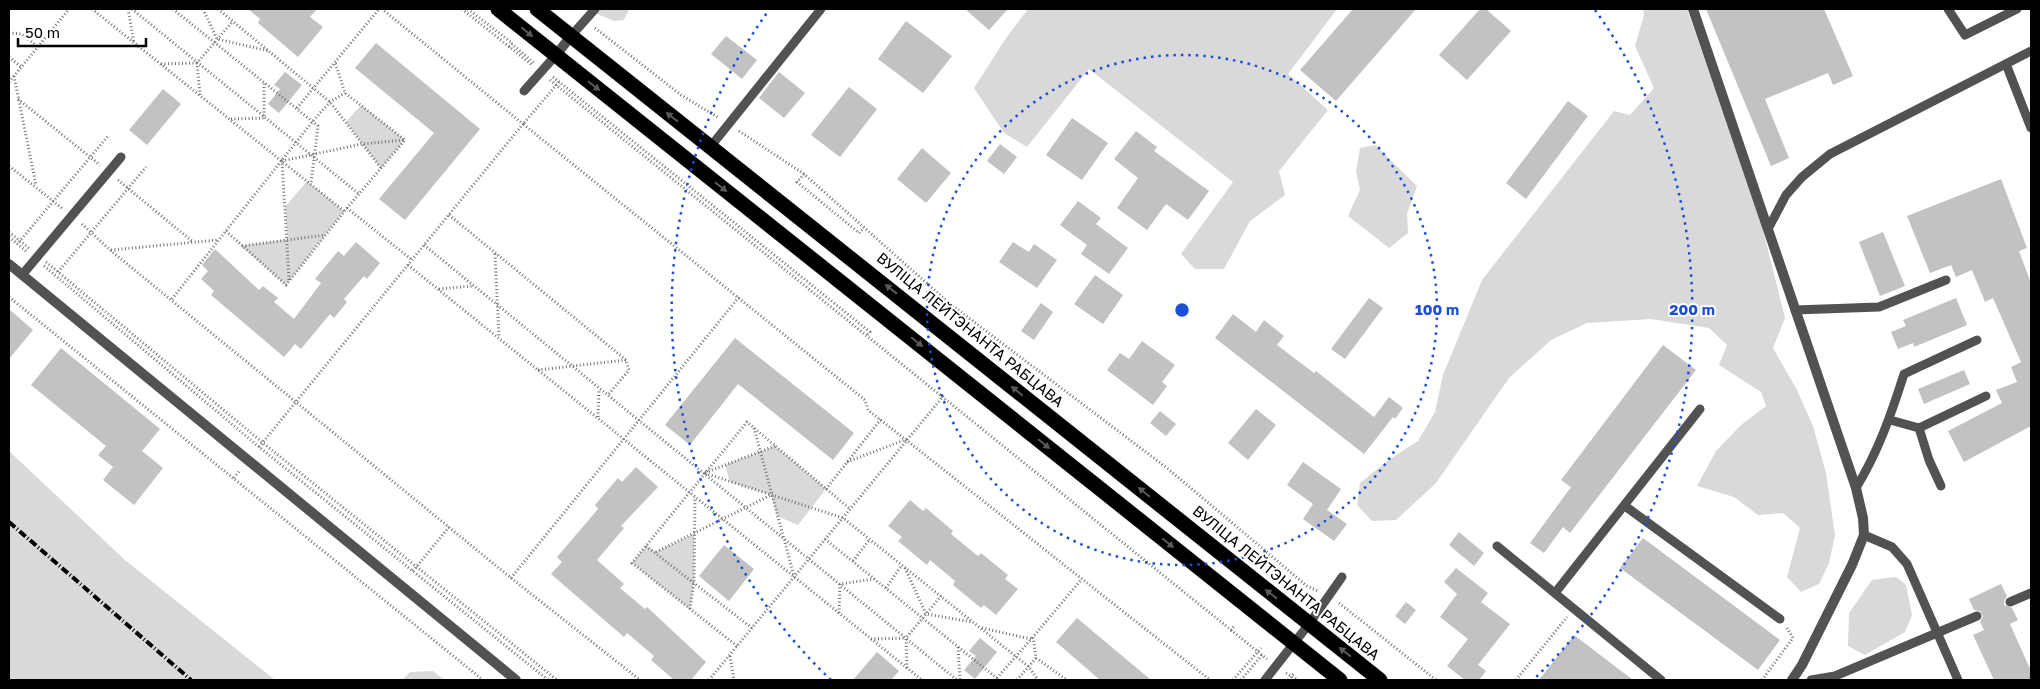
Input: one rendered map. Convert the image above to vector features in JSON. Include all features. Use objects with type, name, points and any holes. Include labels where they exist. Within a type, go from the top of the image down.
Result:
[{"type":"highway","points":[[498,9],[1340,680]]},
{"type":"highway","name":"ВУЛІЦА ЛЕЙТЭНАНТА РАБЦАВА","points":[[537,9],[1380,680]]},
{"type":"street","points":[[1692,9],[1856,488],[1863,518],[1864,534],[1852,565],[1802,665],[1792,680]]},
{"type":"street","points":[[556,56],[571,36]]},
{"type":"street","points":[[9,264],[516,680]]},
{"type":"lane","points":[[571,36],[595,9]]},
{"type":"lane","points":[[711,146],[819,9]]},
{"type":"lane","points":[[1948,9],[1965,36],[2017,9]]},
{"type":"lane","points":[[1768,229],[1786,195],[1802,177],[1830,154],[2031,51]]},
{"type":"lane","points":[[524,91],[556,56]]},
{"type":"lane","points":[[2006,64],[2031,128]]},
{"type":"lane","points":[[22,275],[121,157]]},
{"type":"lane","points":[[1795,310],[1879,307],[1946,280]]},
{"type":"lane","points":[[1856,488],[1875,457],[1890,420],[1904,374],[1977,340]]},
{"type":"lane","points":[[1890,420],[1920,428],[1986,396]]},
{"type":"lane","points":[[1555,593],[1700,409]]},
{"type":"lane","points":[[1920,428],[1929,460],[1941,486]]},
{"type":"lane","points":[[1625,506],[1780,619]]},
{"type":"lane","points":[[1864,534],[1892,547],[1908,564],[1958,680]]},
{"type":"lane","points":[[1498,546],[1661,680]]},
{"type":"lane","points":[[1265,680],[1309,624],[1342,577]]},
{"type":"lane","points":[[2010,602],[2031,593]]},
{"type":"lane","points":[[1811,680],[1835,676],[1977,616]]},
{"type":"path","points":[[9,82],[69,9]]},
{"type":"path","points":[[92,9],[311,184],[412,260]]},
{"type":"path","points":[[130,9],[134,42]]},
{"type":"path","points":[[130,9],[359,194]]},
{"type":"path","points":[[173,9],[216,41],[318,126],[311,184]]},
{"type":"path","points":[[203,9],[216,41]]},
{"type":"path","points":[[218,9],[330,102],[381,168]]},
{"type":"path","points":[[297,108],[380,9],[865,400],[868,410],[908,439],[1081,580],[1210,680]]},
{"type":"path","points":[[462,9],[509,48],[542,71],[942,398],[1230,630],[1276,666],[1298,680]]},
{"type":"path","points":[[585,20],[681,95],[804,174],[949,303],[1167,468],[1307,586],[1329,596],[1345,607],[1436,680]]},
{"type":"path","points":[[200,95],[197,63],[233,21]]},
{"type":"path","points":[[9,33],[22,34],[38,47]]},
{"type":"path","points":[[216,41],[269,51]]},
{"type":"path","points":[[9,57],[21,67]]},
{"type":"path","points":[[335,62],[345,93],[405,140]]},
{"type":"path","points":[[161,64],[197,63]]},
{"type":"path","points":[[14,76],[36,187]]},
{"type":"path","points":[[264,82],[264,118]]},
{"type":"path","points":[[259,447],[557,84]]},
{"type":"path","points":[[172,299],[295,143],[330,102],[345,93]]},
{"type":"path","points":[[230,119],[264,118]]},
{"type":"path","points":[[18,243],[108,136]]},
{"type":"path","points":[[282,161],[362,144],[405,140]]},
{"type":"path","points":[[226,232],[286,285],[325,234],[405,140]]},
{"type":"path","points":[[282,161],[289,281]]},
{"type":"path","points":[[9,166],[92,232],[110,250],[448,527],[640,680]]},
{"type":"path","points":[[58,272],[146,167]]},
{"type":"path","points":[[804,174],[797,182],[859,233],[864,228]]},
{"type":"path","points":[[449,215],[626,360],[629,370],[608,395]]},
{"type":"path","points":[[9,232],[18,243]]},
{"type":"path","points":[[241,246],[325,234]]},
{"type":"path","points":[[9,238],[58,272],[262,442],[557,680]]},
{"type":"path","points":[[110,250],[218,240]]},
{"type":"path","points":[[424,246],[959,680]]},
{"type":"path","points":[[495,253],[499,338]]},
{"type":"path","points":[[37,257],[259,447],[548,680]]},
{"type":"path","points":[[408,265],[922,680]]},
{"type":"path","points":[[439,289],[473,286]]},
{"type":"path","points":[[9,297],[483,680]]},
{"type":"path","points":[[511,578],[739,297]]},
{"type":"path","points":[[538,370],[626,360]]},
{"type":"path","points":[[598,418],[599,388]]},
{"type":"path","points":[[709,680],[945,394]]},
{"type":"path","points":[[826,488],[881,419]]},
{"type":"path","points":[[737,646],[632,563],[704,473],[747,422],[850,509]]},
{"type":"path","points":[[753,427],[794,577]]},
{"type":"path","points":[[847,462],[908,439]]},
{"type":"path","points":[[704,473],[775,446]]},
{"type":"path","points":[[234,478],[240,470]]},
{"type":"path","points":[[704,473],[843,518],[1029,667],[1038,680]]},
{"type":"path","points":[[656,552],[724,520],[771,495]]},
{"type":"path","points":[[690,609],[694,582],[695,496]]},
{"type":"path","points":[[413,571],[448,527]]},
{"type":"path","points":[[825,539],[998,679],[1081,580]]},
{"type":"path","points":[[853,561],[870,539]]},
{"type":"path","points":[[646,546],[752,628]]},
{"type":"path","points":[[886,588],[904,566]]},
{"type":"path","points":[[904,566],[926,614]]},
{"type":"path","points":[[840,584],[874,579]]},
{"type":"path","points":[[839,614],[840,584]]},
{"type":"path","points":[[907,668],[906,638],[941,596]]},
{"type":"path","points":[[387,602],[391,598]]},
{"type":"path","points":[[1516,680],[1574,609]]},
{"type":"path","points":[[926,614],[972,622]]},
{"type":"path","points":[[1762,680],[1793,638],[1780,619]]},
{"type":"path","points":[[1230,630],[1234,626]]},
{"type":"path","points":[[979,627],[1032,638]]},
{"type":"path","points":[[870,639],[906,638]]},
{"type":"path","points":[[1032,638],[1036,658],[1067,680]]},
{"type":"path","points":[[958,646],[959,680]]},
{"type":"path","points":[[1233,680],[1261,648]]},
{"type":"path","points":[[1240,680],[1262,655]]},
{"type":"path","points":[[730,656],[734,680]]},
{"type":"path","points":[[1017,680],[1036,658]]},
{"type":"path","points":[[1288,680],[1295,672]]},
{"type":"shaded area","points":[[585,9],[629,9],[624,20],[614,21]]},
{"type":"shaded area","points":[[1028,9],[1337,9],[1288,74],[1328,110],[1279,171],[1285,195],[1250,221],[1224,269],[1195,269],[1181,254],[1233,182],[1089,69],[1027,147],[1004,133],[974,88],[1006,38]]},
{"type":"shaded area","points":[[1643,9],[1687,9],[1760,218],[1785,318],[1773,348],[1797,390],[1813,426],[1826,473],[1835,535],[1829,563],[1819,584],[1801,592],[1787,577],[1800,528],[1783,513],[1758,515],[1734,497],[1697,486],[1716,451],[1741,425],[1766,406],[1761,392],[1719,365],[1727,345],[1709,328],[1651,319],[1587,323],[1551,340],[1509,378],[1436,483],[1396,520],[1372,521],[1357,505],[1360,483],[1390,459],[1418,441],[1435,412],[1443,375],[1482,280],[1614,111],[1630,115],[1654,88],[1635,46],[1644,15]]},
{"type":"shaded area","points":[[361,105],[405,140],[381,168],[346,122]]},
{"type":"shaded area","points":[[1375,145],[1417,186],[1407,214],[1408,233],[1389,248],[1348,216],[1360,190],[1356,171],[1360,148]]},
{"type":"shaded area","points":[[307,181],[344,211],[286,285],[241,246],[288,239],[285,207]]},
{"type":"shaded area","points":[[775,446],[826,489],[798,525],[777,516],[771,495],[730,482],[725,465]]},
{"type":"shaded area","points":[[9,451],[125,560],[275,680],[9,680]]},
{"type":"shaded area","points":[[694,534],[694,582],[690,609],[632,563],[646,546],[656,552]]},
{"type":"shaded area","points":[[1896,577],[1906,585],[1912,615],[1905,632],[1865,655],[1848,646],[1849,613],[1872,580]]},
{"type":"shaded area","points":[[433,671],[444,680],[402,680],[410,672]]},
{"type":"building","points":[[248,9],[317,9],[310,17],[323,27],[298,57],[258,23],[260,19]]},
{"type":"building","points":[[965,9],[1008,9],[989,30]]},
{"type":"building","points":[[1353,9],[1416,9],[1336,101],[1300,70]]},
{"type":"building","points":[[1480,9],[1486,9],[1511,31],[1467,80],[1439,55]]},
{"type":"building","points":[[1706,9],[1824,9],[1853,76],[1833,85],[1828,73],[1765,99],[1789,158],[1771,166]]},
{"type":"building","points":[[906,21],[952,56],[923,93],[878,59]]},
{"type":"building","points":[[726,36],[757,60],[742,79],[711,54]]},
{"type":"building","points":[[376,43],[480,129],[405,220],[379,199],[434,133],[355,68]]},
{"type":"building","points":[[285,72],[302,85],[279,113],[268,104],[280,89],[274,85]]},
{"type":"building","points":[[779,72],[805,93],[784,118],[759,98]]},
{"type":"building","points":[[849,87],[877,109],[840,157],[811,135]]},
{"type":"building","points":[[163,89],[181,104],[147,145],[129,130]]},
{"type":"building","points":[[1568,101],[1588,116],[1526,199],[1506,183]]},
{"type":"building","points":[[1072,118],[1108,143],[1082,180],[1046,155]]},
{"type":"building","points":[[1136,131],[1157,147],[1154,151],[1209,191],[1188,220],[1166,204],[1147,230],[1117,208],[1138,178],[1114,159]]},
{"type":"building","points":[[1000,144],[1017,157],[1004,174],[987,161]]},
{"type":"building","points":[[922,148],[951,173],[926,203],[897,179]]},
{"type":"building","points":[[2001,179],[2027,248],[2019,251],[2031,283],[2031,426],[1964,462],[1948,431],[2002,403],[1996,390],[2017,382],[2011,367],[2021,362],[1993,298],[1985,302],[1972,270],[1956,277],[1951,265],[1930,273],[1907,216]]},
{"type":"building","points":[[1078,201],[1101,218],[1096,224],[1128,248],[1109,274],[1081,254],[1087,245],[1060,225]]},
{"type":"building","points":[[1883,232],[1905,286],[1880,296],[1859,242]]},
{"type":"building","points":[[356,242],[380,263],[367,279],[364,276],[344,299],[347,302],[334,318],[330,314],[301,349],[295,344],[284,357],[211,295],[214,291],[201,279],[208,271],[202,265],[215,249],[259,290],[263,286],[278,298],[274,302],[294,319],[321,283],[315,279],[338,251],[344,256]]},
{"type":"building","points":[[1013,242],[1029,252],[1034,244],[1057,260],[1037,288],[999,262]]},
{"type":"building","points":[[1095,275],[1123,295],[1103,324],[1074,304]]},
{"type":"building","points":[[1369,298],[1383,308],[1345,359],[1331,349]]},
{"type":"building","points":[[1956,298],[1967,325],[1914,347],[1913,343],[1898,349],[1891,332],[1906,326],[1903,320]]},
{"type":"building","points":[[1041,303],[1053,312],[1034,340],[1021,331]]},
{"type":"building","points":[[9,309],[33,330],[9,359]]},
{"type":"building","points":[[1233,314],[1256,332],[1264,320],[1284,336],[1277,345],[1314,373],[1316,371],[1374,417],[1389,397],[1403,408],[1395,419],[1393,417],[1364,454],[1215,338]]},
{"type":"building","points":[[735,338],[854,433],[833,460],[738,384],[690,445],[665,425]]},
{"type":"building","points":[[1142,341],[1175,365],[1162,382],[1167,386],[1153,405],[1107,370],[1120,353],[1129,359]]},
{"type":"building","points":[[1663,345],[1696,370],[1570,533],[1563,527],[1544,553],[1530,543],[1571,487],[1561,480]]},
{"type":"building","points":[[61,348],[160,429],[142,451],[163,468],[134,505],[103,480],[113,467],[98,455],[106,446],[31,385]]},
{"type":"building","points":[[1964,370],[1970,384],[1924,404],[1918,389]]},
{"type":"building","points":[[1256,409],[1276,425],[1248,460],[1228,443]]},
{"type":"building","points":[[1160,411],[1176,424],[1166,436],[1150,423]]},
{"type":"building","points":[[1303,462],[1341,489],[1327,510],[1347,524],[1334,541],[1303,519],[1313,504],[1287,485]]},
{"type":"building","points":[[636,467],[658,487],[621,526],[624,528],[597,560],[624,584],[620,588],[645,609],[647,607],[706,662],[691,680],[674,680],[651,660],[654,656],[627,633],[624,637],[551,574],[562,562],[557,557],[598,509],[595,505],[618,478],[622,482]]},
{"type":"building","points":[[910,500],[923,511],[926,508],[953,531],[951,534],[978,556],[981,553],[1008,575],[1005,579],[1018,589],[996,615],[984,605],[981,608],[953,585],[955,581],[930,560],[927,565],[898,541],[902,537],[888,526]]},
{"type":"building","points":[[1459,532],[1484,553],[1474,566],[1449,545]]},
{"type":"building","points":[[1643,538],[1780,640],[1758,670],[1620,568]]},
{"type":"building","points":[[724,545],[754,569],[729,601],[699,576]]},
{"type":"building","points":[[1456,568],[1488,593],[1481,602],[1510,624],[1478,665],[1486,671],[1479,680],[1465,680],[1447,666],[1468,639],[1440,617],[1457,594],[1444,582]]},
{"type":"building","points":[[2001,584],[2007,596],[2004,605],[2012,608],[2018,620],[2010,624],[2031,671],[2031,680],[1994,680],[1973,635],[1984,630],[1980,622],[1983,616],[1980,611],[1974,610],[1969,599]]},
{"type":"building","points":[[1406,602],[1416,610],[1405,624],[1395,616]]},
{"type":"building","points":[[1077,618],[1151,680],[1100,680],[1056,642]]},
{"type":"building","points":[[1574,635],[1633,680],[1539,680]]},
{"type":"building","points":[[980,638],[997,652],[975,679],[964,670],[976,656],[969,651]]},
{"type":"building","points":[[877,652],[899,671],[891,680],[853,680]]},
{"type":"railway","points":[[9,522],[191,680]]}]
